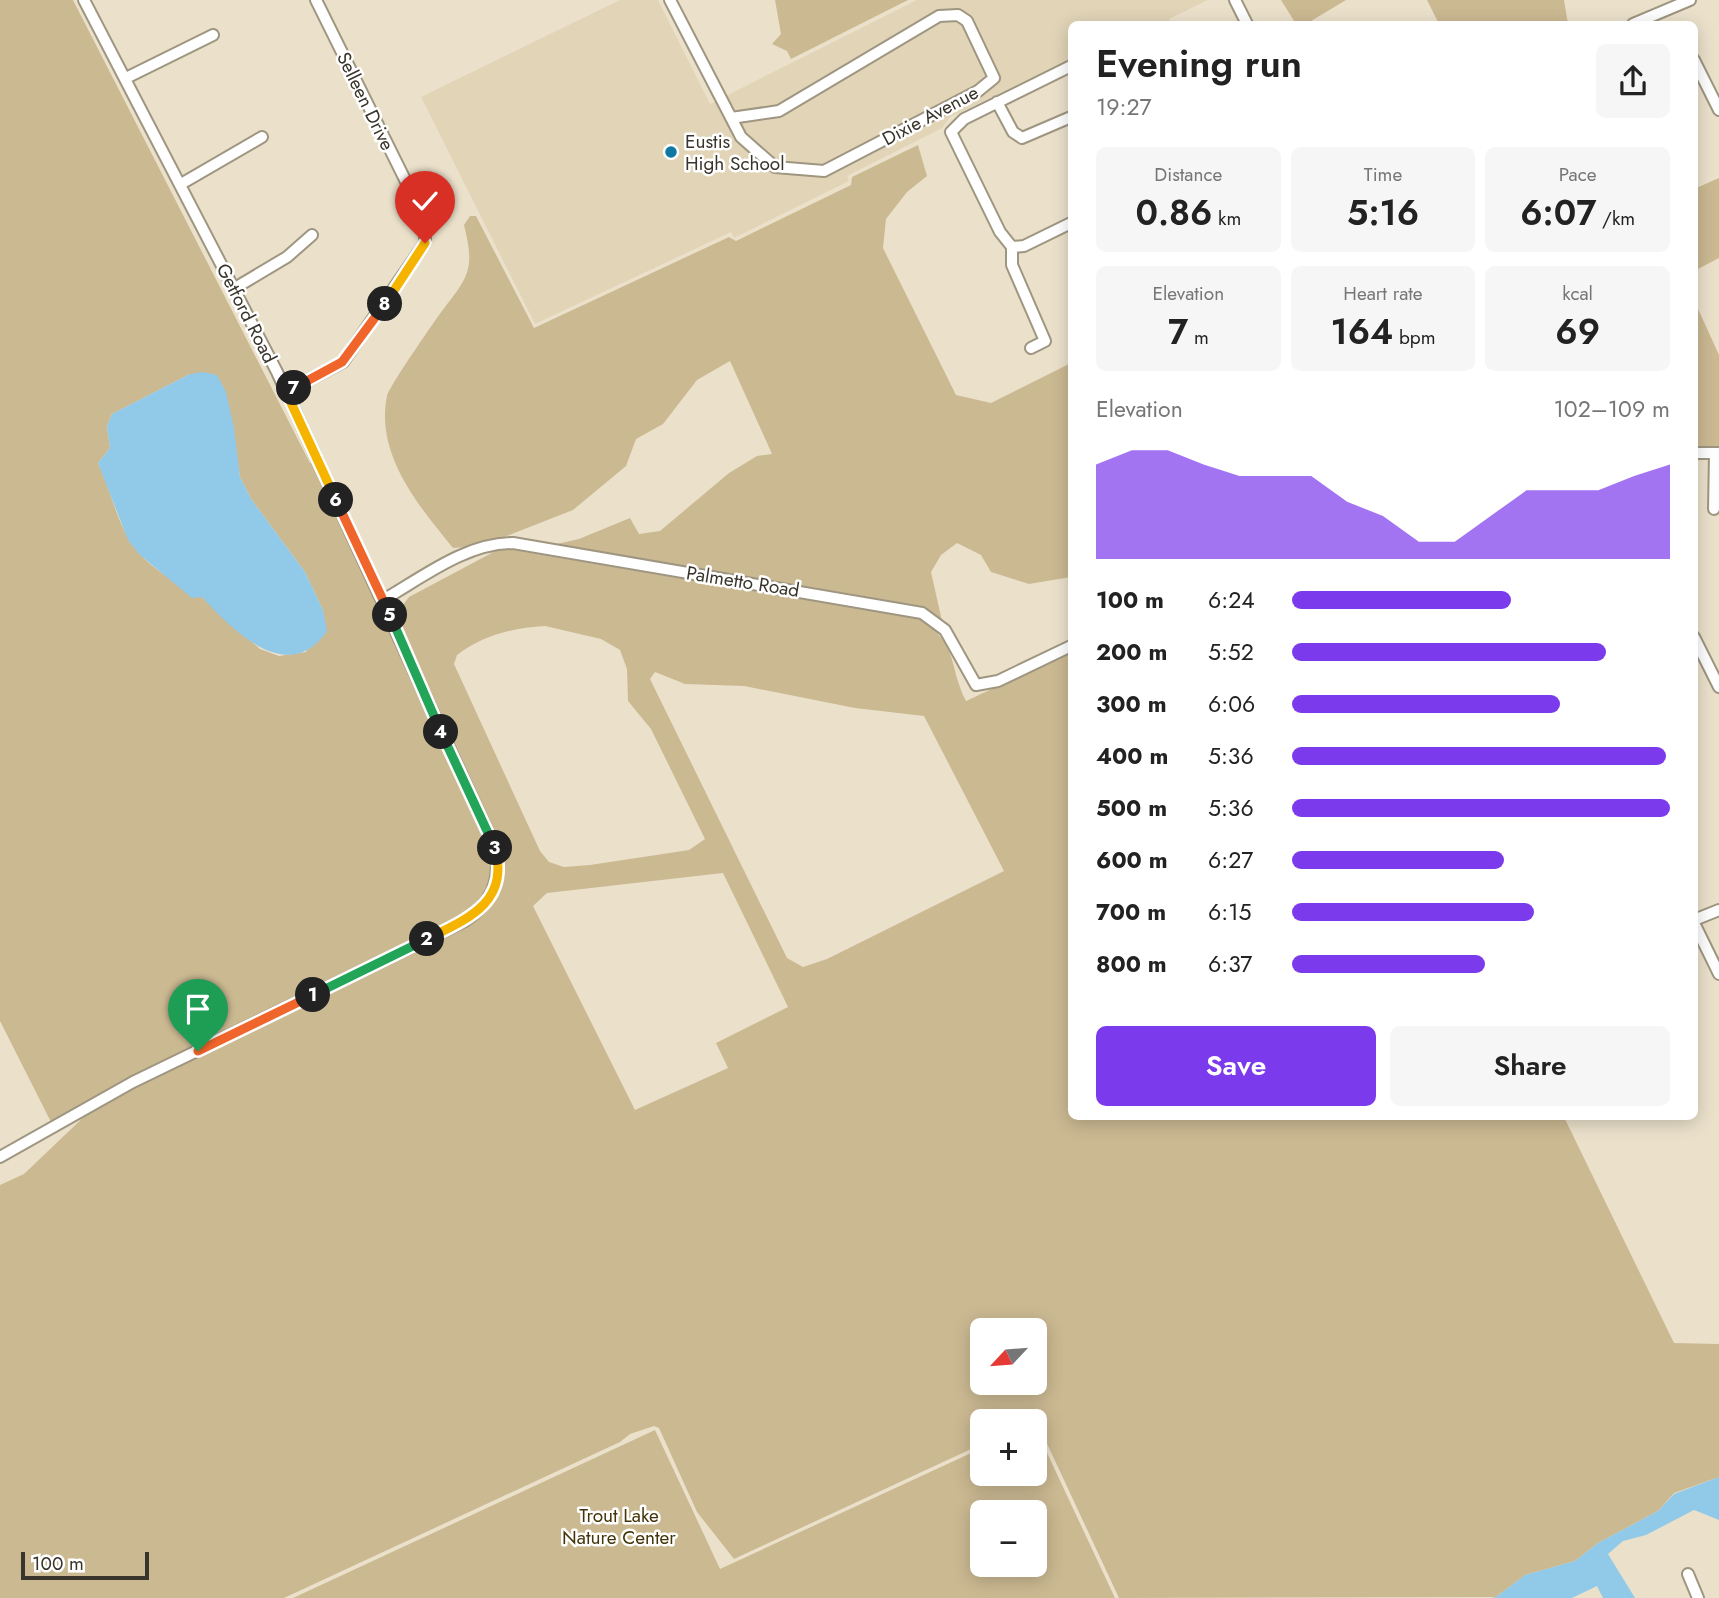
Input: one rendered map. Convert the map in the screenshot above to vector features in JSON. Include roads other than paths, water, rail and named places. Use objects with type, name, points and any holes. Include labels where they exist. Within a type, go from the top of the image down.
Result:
[{"type":"street","name":"Getford Road","points":[[0,1157],[132,1082],[466,920],[486,903],[497,878],[496,850],[286,392],[84,0]]},
{"type":"street","name":"Selleen Drive","points":[[286,392],[342,362],[386,303],[426,236],[425,220],[316,0]]},
{"type":"street","name":"Dixie Avenue","points":[[670,0],[731,118],[741,137],[775,167],[824,171],[978,91],[994,78],[967,21],[958,15],[939,16],[779,111],[731,118]]},
{"type":"street","points":[[1235,0],[1246,21]]},
{"type":"street","points":[[1640,21],[1690,0]]},
{"type":"street","points":[[126,78],[213,35]]},
{"type":"street","points":[[1031,348],[1045,341],[1012,265],[1012,247],[1000,232],[952,136],[954,126],[1068,67]]},
{"type":"street","points":[[1698,68],[1719,110]]},
{"type":"street","points":[[997,102],[1013,132],[1022,138],[1068,118]]},
{"type":"street","points":[[181,184],[262,137]]},
{"type":"street","points":[[1012,247],[1024,246],[1068,224]]},
{"type":"street","points":[[234,288],[287,257],[312,235]]},
{"type":"street","points":[[1698,453],[1717,453],[1714,509]]},
{"type":"street","name":"Palmetto Road","points":[[383,600],[475,548],[492,543],[513,543],[922,613],[945,630],[976,685],[998,681],[1068,647]]},
{"type":"street","points":[[1698,645],[1719,687]]},
{"type":"street","points":[[1698,920],[1719,910]]},
{"type":"street","points":[[1698,930],[1719,974]]},
{"type":"street","points":[[1688,1574],[1698,1598]]},
{"type":"water","points":[[203,372],[217,375],[226,392],[240,477],[251,499],[305,572],[323,610],[327,631],[312,647],[296,654],[279,654],[262,648],[229,625],[202,597],[192,598],[140,555],[128,540],[98,463],[110,448],[107,426],[112,414],[190,374]]},
{"type":"water","points":[[1719,1477],[1719,1520],[1694,1510],[1646,1535],[1623,1541],[1608,1554],[1635,1598],[1603,1598],[1597,1586],[1572,1598],[1491,1598],[1525,1575],[1575,1561],[1598,1543],[1658,1511],[1674,1494]]},
{"type":"place","name":"Eustis High School","points":[[671,152]]},
{"type":"park label","name":"Trout Lake Nature Center","points":[[619,1526]]}]
